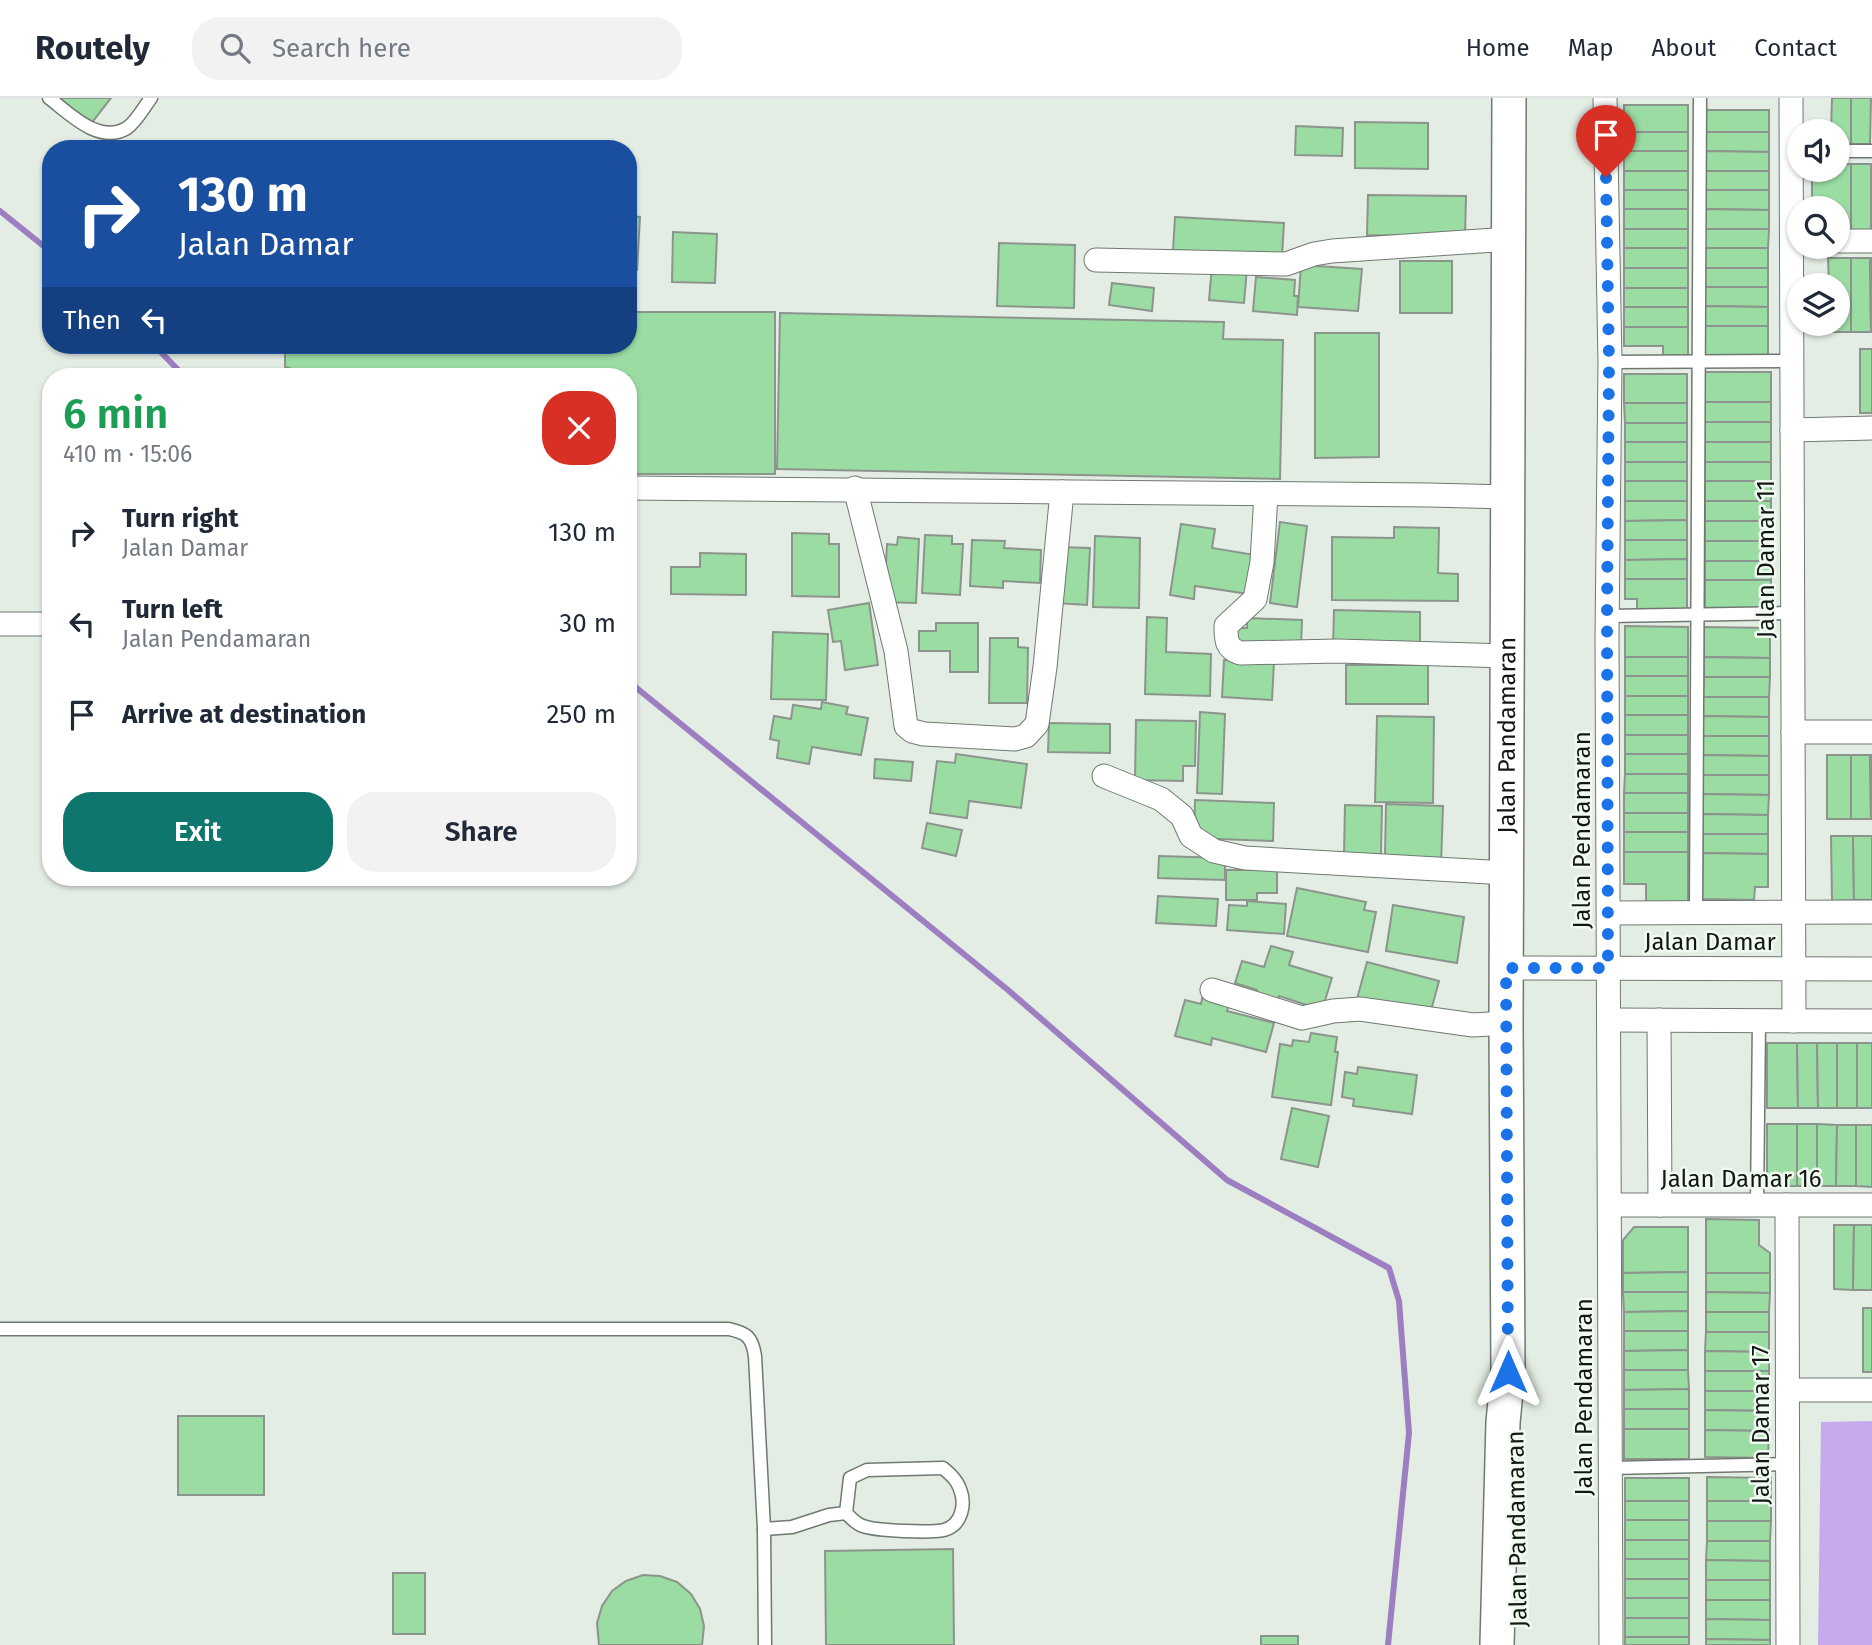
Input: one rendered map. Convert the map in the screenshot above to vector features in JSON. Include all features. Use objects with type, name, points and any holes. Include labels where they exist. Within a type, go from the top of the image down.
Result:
[{"type":"main road","name":"Jalan Pandamaran","points":[[1497,1645],[1503,1422],[1508,1372],[1506,968],[1509,98]]},
{"type":"main road","name":"Jalan Pandamaran","points":[[1508,1372],[1516,1423],[1519,1645]]},
{"type":"street","name":"Jalan Pendamaran","points":[[1605,98],[1609,362],[1607,616],[1611,1645]]},
{"type":"street","name":"Jalan Damar 11","points":[[1791,98],[1793,119]]},
{"type":"street","points":[[1096,260],[1286,264],[1332,251],[1510,239]]},
{"type":"street","points":[[1850,241],[1872,241]]},
{"type":"street","name":"Jalan Damar 11","points":[[1794,1021],[1792,361],[1795,259]]},
{"type":"street","points":[[1793,430],[1872,428]]},
{"type":"street","points":[[637,488],[855,488],[1509,497]]},
{"type":"street","points":[[855,488],[896,651],[906,726],[912,731],[924,734],[1015,739],[1026,736],[1037,724],[1062,492]]},
{"type":"street","points":[[1266,494],[1262,562],[1255,598],[1226,626],[1226,642],[1231,650],[1240,653],[1338,651],[1508,656]]},
{"type":"street","points":[[0,624],[42,624]]},
{"type":"street","points":[[1793,732],[1872,732]]},
{"type":"street","points":[[1104,776],[1161,799],[1182,816],[1191,836],[1214,851],[1245,858],[1507,873]]},
{"type":"street","name":"Jalan Damar","points":[[1609,913],[1872,912]]},
{"type":"street","name":"Jalan Damar","points":[[1506,968],[1872,969]]},
{"type":"street","points":[[1212,990],[1302,1018],[1333,1011],[1360,1009],[1473,1025],[1506,1023]]},
{"type":"street","points":[[1609,1020],[1872,1021]]},
{"type":"street","points":[[1659,1020],[1660,1205]]},
{"type":"street","name":"Jalan Damar 16","points":[[1609,1205],[1872,1205]]},
{"type":"street","name":"Jalan Damar 17","points":[[1787,1205],[1788,1645]]},
{"type":"street","points":[[1787,1390],[1872,1390]]},
{"type":"lane","points":[[48,98],[88,127],[113,132],[127,128],[152,98]]},
{"type":"lane","points":[[1696,912],[1700,98]]},
{"type":"lane","points":[[1850,150],[1872,151]]},
{"type":"lane","points":[[1609,362],[1792,361]]},
{"type":"lane","points":[[1607,616],[1793,613]]},
{"type":"lane","points":[[1758,1205],[1759,1020]]},
{"type":"lane","points":[[0,1329],[729,1329],[744,1332],[753,1340],[755,1356],[764,1529],[765,1645]]},
{"type":"lane","points":[[1610,1468],[1787,1464]]},
{"type":"lane","points":[[943,1468],[955,1479],[961,1490],[962,1512],[956,1522],[945,1530],[876,1530],[860,1525],[846,1513],[850,1478],[867,1470],[943,1468]]},
{"type":"lane","points":[[764,1529],[792,1527],[846,1513]]},
{"type":"shaded area","points":[[1872,1421],[1872,1645],[1818,1645],[1821,1422]]},
{"type":"building","points":[[55,98],[111,98],[90,125]]},
{"type":"building","points":[[1832,98],[1851,98],[1851,144],[1850,119],[1831,119]]},
{"type":"building","points":[[1851,98],[1871,98],[1870,144],[1851,144]]},
{"type":"building","points":[[1624,105],[1688,105],[1688,132],[1624,132]]},
{"type":"building","points":[[1705,110],[1769,110],[1769,132],[1705,132]]},
{"type":"building","points":[[1355,122],[1428,123],[1428,169],[1355,168]]},
{"type":"building","points":[[1296,126],[1343,128],[1342,156],[1295,155]]},
{"type":"building","points":[[1624,132],[1688,132],[1688,151],[1624,151]]},
{"type":"building","points":[[1705,132],[1769,132],[1769,152],[1705,151]]},
{"type":"building","points":[[1624,151],[1688,151],[1688,171],[1624,171]]},
{"type":"building","points":[[1705,151],[1769,152],[1769,171],[1705,171]]},
{"type":"building","points":[[1851,164],[1851,230],[1850,196],[1812,196],[1812,182],[1850,182]]},
{"type":"building","points":[[1851,164],[1871,164],[1871,230],[1851,230]]},
{"type":"building","points":[[1624,171],[1688,171],[1688,190],[1624,190]]},
{"type":"building","points":[[1705,171],[1769,171],[1769,190],[1705,190]]},
{"type":"building","points":[[1624,190],[1688,190],[1688,209],[1624,209]]},
{"type":"building","points":[[1705,190],[1769,190],[1769,210],[1705,209]]},
{"type":"building","points":[[1368,195],[1466,196],[1465,237],[1367,235]]},
{"type":"building","points":[[1624,209],[1688,209],[1688,229],[1624,229]]},
{"type":"building","points":[[1705,209],[1769,210],[1769,229],[1705,229]]},
{"type":"building","points":[[637,217],[640,217],[637,270]]},
{"type":"building","points":[[1175,217],[1284,223],[1282,256],[1173,250]]},
{"type":"building","points":[[1624,229],[1688,229],[1688,248],[1624,248]]},
{"type":"building","points":[[1705,229],[1769,229],[1768,248],[1704,248]]},
{"type":"building","points":[[673,232],[717,234],[715,283],[672,282]]},
{"type":"building","points":[[999,243],[1075,245],[1074,308],[997,306]]},
{"type":"building","points":[[1624,248],[1688,248],[1688,268],[1624,268]]},
{"type":"building","points":[[1704,248],[1768,248],[1768,268],[1704,268]]},
{"type":"building","points":[[1851,258],[1851,332],[1850,273],[1829,273],[1828,259]]},
{"type":"building","points":[[1851,258],[1870,258],[1871,332],[1851,332]]},
{"type":"building","points":[[1870,258],[1872,258],[1871,332]]},
{"type":"building","points":[[1400,261],[1452,261],[1452,313],[1400,313]]},
{"type":"building","points":[[1301,265],[1362,269],[1358,311],[1298,307]]},
{"type":"building","points":[[1212,266],[1247,268],[1244,303],[1209,300]]},
{"type":"building","points":[[1624,268],[1688,268],[1688,288],[1624,288]]},
{"type":"building","points":[[1704,268],[1768,268],[1768,287],[1704,287]]},
{"type":"building","points":[[1256,277],[1295,280],[1297,315],[1253,311]]},
{"type":"building","points":[[1112,283],[1154,288],[1152,311],[1109,305]]},
{"type":"building","points":[[1704,287],[1768,287],[1768,307],[1704,306]]},
{"type":"building","points":[[1624,288],[1688,288],[1688,307],[1624,307]]},
{"type":"building","points":[[1704,306],[1768,307],[1768,326],[1704,326]]},
{"type":"building","points":[[1624,307],[1688,307],[1688,327],[1624,327]]},
{"type":"building","points":[[637,312],[775,312],[775,474],[637,474],[637,368],[285,367],[285,354],[637,354]]},
{"type":"building","points":[[780,313],[1224,322],[1223,339],[1283,340],[1280,479],[777,469]]},
{"type":"building","points":[[1704,326],[1768,326],[1768,355],[1704,355]]},
{"type":"building","points":[[1624,327],[1688,327],[1688,356],[1663,356],[1663,346],[1624,346]]},
{"type":"building","points":[[1315,333],[1379,333],[1379,457],[1315,458]]},
{"type":"building","points":[[1860,349],[1872,349],[1872,413],[1860,413]]},
{"type":"building","points":[[1705,372],[1771,372],[1771,402],[1705,402]]},
{"type":"building","points":[[1624,374],[1687,374],[1687,403],[1624,403]]},
{"type":"building","points":[[1705,402],[1771,402],[1771,422],[1705,422]]},
{"type":"building","points":[[1624,403],[1687,403],[1687,423],[1625,423]]},
{"type":"building","points":[[1705,422],[1771,422],[1771,442],[1705,442]]},
{"type":"building","points":[[1625,423],[1687,423],[1687,442],[1625,442]]},
{"type":"building","points":[[1625,442],[1687,442],[1687,462],[1625,462]]},
{"type":"building","points":[[1705,442],[1771,442],[1771,462],[1705,462]]},
{"type":"building","points":[[1625,462],[1687,462],[1687,481],[1625,481]]},
{"type":"building","points":[[1705,462],[1771,462],[1771,481],[1705,481]]},
{"type":"building","points":[[1625,481],[1687,481],[1687,501],[1625,501]]},
{"type":"building","points":[[1705,481],[1771,481],[1771,501],[1705,501]]},
{"type":"building","points":[[1625,501],[1687,501],[1687,520],[1625,521]]},
{"type":"building","points":[[1705,501],[1771,501],[1771,521],[1705,521]]},
{"type":"building","points":[[1687,520],[1687,540],[1625,540],[1625,521]]},
{"type":"building","points":[[1705,521],[1771,521],[1771,541],[1705,541]]},
{"type":"building","points":[[1280,522],[1307,526],[1297,607],[1270,603]]},
{"type":"building","points":[[1181,524],[1215,529],[1212,548],[1255,555],[1249,594],[1195,586],[1194,599],[1170,595]]},
{"type":"building","points":[[1394,527],[1439,528],[1438,573],[1458,574],[1458,601],[1332,600],[1332,537],[1394,538]]},
{"type":"building","points":[[792,533],[829,534],[829,544],[839,544],[839,597],[792,596]]},
{"type":"building","points":[[925,535],[952,536],[952,544],[963,544],[960,595],[922,593]]},
{"type":"building","points":[[1095,536],[1140,538],[1139,608],[1093,607]]},
{"type":"building","points":[[898,537],[919,539],[916,603],[884,602],[887,544],[897,545]]},
{"type":"building","points":[[972,540],[1005,541],[1004,548],[1041,550],[1040,583],[1003,581],[1003,588],[970,586]]},
{"type":"building","points":[[1625,540],[1687,540],[1687,559],[1625,560]]},
{"type":"building","points":[[1705,541],[1771,541],[1771,561],[1705,561]]},
{"type":"building","points":[[1058,547],[1090,548],[1087,605],[1056,603]]},
{"type":"building","points":[[700,553],[746,554],[746,595],[671,594],[671,567],[700,567]]},
{"type":"building","points":[[1687,559],[1687,579],[1625,579],[1625,560]]},
{"type":"building","points":[[1705,561],[1771,561],[1771,580],[1705,580]]},
{"type":"building","points":[[1625,579],[1687,579],[1687,609],[1637,609],[1637,599],[1625,599]]},
{"type":"building","points":[[1705,580],[1771,580],[1771,608],[1705,608]]},
{"type":"building","points":[[869,603],[878,665],[845,670],[841,641],[833,642],[828,610]]},
{"type":"building","points":[[1334,610],[1420,612],[1420,649],[1333,648]]},
{"type":"building","points":[[1147,617],[1167,618],[1166,652],[1211,654],[1210,696],[1145,694]]},
{"type":"building","points":[[1247,618],[1302,620],[1301,647],[1232,644],[1232,628],[1247,628]]},
{"type":"building","points":[[936,623],[978,623],[978,672],[950,672],[950,651],[919,651],[919,631],[936,631]]},
{"type":"building","points":[[1625,626],[1688,627],[1688,657],[1625,657]]},
{"type":"building","points":[[1704,627],[1770,628],[1770,658],[1704,657]]},
{"type":"building","points":[[773,632],[828,634],[826,700],[771,699]]},
{"type":"building","points":[[990,638],[1018,638],[1018,647],[1028,648],[1027,703],[989,703]]},
{"type":"building","points":[[1625,657],[1688,657],[1688,676],[1625,676]]},
{"type":"building","points":[[1704,657],[1770,658],[1770,677],[1704,677]]},
{"type":"building","points":[[1224,660],[1274,662],[1272,700],[1222,697]]},
{"type":"building","points":[[1346,665],[1428,665],[1428,704],[1346,704]]},
{"type":"building","points":[[1625,676],[1688,676],[1688,696],[1625,696]]},
{"type":"building","points":[[1704,677],[1770,677],[1769,697],[1703,697]]},
{"type":"building","points":[[1625,696],[1688,696],[1688,715],[1625,715]]},
{"type":"building","points":[[1703,697],[1769,697],[1769,717],[1703,716]]},
{"type":"building","points":[[822,702],[848,707],[846,714],[868,718],[861,755],[812,747],[809,764],[777,758],[779,741],[770,739],[774,716],[791,719],[793,705],[821,709]]},
{"type":"building","points":[[1200,712],[1225,714],[1222,794],[1197,793]]},
{"type":"building","points":[[1625,715],[1688,715],[1688,735],[1625,735]]},
{"type":"building","points":[[1377,716],[1434,717],[1433,803],[1375,802]]},
{"type":"building","points":[[1703,716],[1769,717],[1769,736],[1703,736]]},
{"type":"building","points":[[1136,720],[1196,721],[1195,766],[1183,766],[1183,781],[1135,780]]},
{"type":"building","points":[[1049,723],[1110,724],[1110,753],[1048,752]]},
{"type":"building","points":[[1625,735],[1688,735],[1688,754],[1625,754]]},
{"type":"building","points":[[1703,736],[1769,736],[1769,756],[1703,755]]},
{"type":"building","points":[[956,754],[1027,764],[1021,808],[969,801],[967,818],[930,813],[937,761],[955,763]]},
{"type":"building","points":[[1625,754],[1688,754],[1688,774],[1625,774]]},
{"type":"building","points":[[1703,755],[1769,756],[1769,775],[1703,775]]},
{"type":"building","points":[[1827,755],[1851,755],[1851,819],[1827,819]]},
{"type":"building","points":[[1851,755],[1870,755],[1871,819],[1851,819]]},
{"type":"building","points":[[1872,755],[1872,819],[1871,819]]},
{"type":"building","points":[[875,759],[913,762],[911,781],[874,778]]},
{"type":"building","points":[[1625,774],[1688,774],[1688,793],[1624,793]]},
{"type":"building","points":[[1703,775],[1769,775],[1769,795],[1703,794]]},
{"type":"building","points":[[1624,793],[1688,793],[1688,813],[1624,813]]},
{"type":"building","points":[[1703,794],[1769,795],[1768,815],[1703,814]]},
{"type":"building","points":[[1195,800],[1274,803],[1273,841],[1194,838]]},
{"type":"building","points":[[1386,804],[1443,806],[1441,866],[1402,865],[1403,856],[1385,855]]},
{"type":"building","points":[[1345,805],[1382,806],[1381,854],[1344,854]]},
{"type":"building","points":[[1624,813],[1688,813],[1688,832],[1624,832]]},
{"type":"building","points":[[1703,814],[1768,815],[1768,834],[1703,834]]},
{"type":"building","points":[[927,823],[962,830],[956,856],[922,848]]},
{"type":"building","points":[[1624,832],[1688,832],[1688,852],[1624,852]]},
{"type":"building","points":[[1703,834],[1768,834],[1768,854],[1703,853]]},
{"type":"building","points":[[1831,836],[1853,836],[1854,900],[1832,901]]},
{"type":"building","points":[[1853,836],[1872,836],[1872,900],[1854,900]]},
{"type":"building","points":[[1624,852],[1688,852],[1688,910],[1646,910],[1646,884],[1624,884]]},
{"type":"building","points":[[1703,853],[1768,854],[1768,887],[1755,887],[1754,900],[1702,899]]},
{"type":"building","points":[[1159,856],[1225,858],[1225,880],[1158,878]]},
{"type":"building","points":[[1226,870],[1277,870],[1277,893],[1257,893],[1257,900],[1226,900]]},
{"type":"building","points":[[1297,888],[1366,902],[1364,910],[1376,912],[1368,952],[1287,936]]},
{"type":"building","points":[[1158,896],[1218,899],[1216,926],[1156,923]]},
{"type":"building","points":[[1247,901],[1286,904],[1284,934],[1227,930],[1229,905],[1247,906]]},
{"type":"building","points":[[1393,905],[1464,917],[1457,963],[1386,951]]},
{"type":"building","points":[[1271,946],[1293,952],[1289,965],[1332,978],[1322,1010],[1279,996],[1277,1003],[1255,997],[1257,990],[1235,983],[1242,961],[1264,967]]},
{"type":"building","points":[[1367,962],[1439,981],[1429,1018],[1357,999]]},
{"type":"building","points":[[1203,994],[1230,1001],[1227,1011],[1274,1023],[1266,1052],[1212,1038],[1211,1045],[1175,1036],[1185,1000],[1201,1004]]},
{"type":"building","points":[[1311,1033],[1337,1037],[1335,1052],[1338,1052],[1331,1105],[1272,1097],[1280,1044],[1292,1046],[1293,1040],[1309,1042]]},
{"type":"building","points":[[1767,1043],[1797,1043],[1798,1108],[1767,1108]]},
{"type":"building","points":[[1797,1043],[1817,1043],[1818,1108],[1798,1108]]},
{"type":"building","points":[[1817,1043],[1837,1043],[1837,1108],[1818,1108]]},
{"type":"building","points":[[1837,1043],[1857,1043],[1857,1108],[1837,1108]]},
{"type":"building","points":[[1857,1043],[1872,1043],[1872,1108],[1857,1108]]},
{"type":"building","points":[[1358,1067],[1417,1075],[1412,1114],[1353,1106],[1354,1099],[1342,1097],[1345,1072],[1357,1074]]},
{"type":"building","points":[[1292,1108],[1329,1116],[1318,1167],[1281,1159]]},
{"type":"building","points":[[1767,1124],[1797,1124],[1797,1186],[1767,1186]]},
{"type":"building","points":[[1797,1124],[1817,1124],[1817,1186],[1797,1186]]},
{"type":"building","points":[[1817,1124],[1837,1125],[1836,1186],[1817,1186]]},
{"type":"building","points":[[1837,1125],[1856,1125],[1856,1186],[1836,1186]]},
{"type":"building","points":[[1856,1125],[1872,1125],[1872,1187],[1856,1186]]},
{"type":"building","points":[[1706,1219],[1759,1220],[1759,1245],[1770,1253],[1770,1273],[1706,1273]]},
{"type":"building","points":[[1834,1225],[1854,1225],[1853,1290],[1834,1289]]},
{"type":"building","points":[[1854,1225],[1872,1225],[1872,1290],[1853,1290]]},
{"type":"building","points":[[1634,1227],[1688,1227],[1688,1272],[1623,1273],[1623,1240]]},
{"type":"building","points":[[1688,1272],[1688,1292],[1623,1292],[1623,1273]]},
{"type":"building","points":[[1706,1273],[1770,1273],[1770,1293],[1706,1292]]},
{"type":"building","points":[[1623,1292],[1688,1292],[1688,1311],[1624,1312]]},
{"type":"building","points":[[1706,1292],[1770,1293],[1769,1312],[1706,1312]]},
{"type":"building","points":[[1863,1308],[1872,1308],[1872,1372],[1863,1372]]},
{"type":"building","points":[[1688,1311],[1688,1331],[1624,1331],[1624,1312]]},
{"type":"building","points":[[1706,1312],[1769,1312],[1769,1332],[1706,1332]]},
{"type":"building","points":[[1624,1331],[1688,1331],[1688,1350],[1624,1351]]},
{"type":"building","points":[[1706,1332],[1769,1332],[1769,1352],[1705,1351]]},
{"type":"building","points":[[1688,1350],[1688,1370],[1624,1370],[1624,1351]]},
{"type":"building","points":[[1705,1351],[1769,1352],[1769,1371],[1705,1371]]},
{"type":"building","points":[[1624,1370],[1688,1370],[1689,1389],[1624,1390]]},
{"type":"building","points":[[1705,1371],[1769,1371],[1769,1391],[1705,1391]]},
{"type":"building","points":[[1689,1389],[1689,1409],[1624,1409],[1624,1390]]},
{"type":"building","points":[[1705,1391],[1769,1391],[1769,1411],[1705,1410]]},
{"type":"building","points":[[1624,1409],[1689,1409],[1689,1429],[1624,1429]]},
{"type":"building","points":[[1705,1410],[1769,1411],[1769,1431],[1705,1430]]},
{"type":"building","points":[[178,1416],[264,1416],[264,1495],[178,1495]]},
{"type":"building","points":[[1624,1429],[1689,1429],[1689,1459],[1624,1459]]},
{"type":"building","points":[[1705,1430],[1769,1431],[1768,1458],[1705,1457]]},
{"type":"building","points":[[1707,1477],[1771,1478],[1771,1501],[1707,1501]]},
{"type":"building","points":[[1625,1478],[1689,1478],[1689,1501],[1625,1501]]},
{"type":"building","points":[[1625,1501],[1689,1501],[1689,1520],[1625,1520]]},
{"type":"building","points":[[1707,1501],[1771,1501],[1771,1521],[1707,1521]]},
{"type":"building","points":[[1625,1520],[1689,1520],[1689,1540],[1625,1540]]},
{"type":"building","points":[[1707,1521],[1771,1521],[1770,1541],[1707,1541]]},
{"type":"building","points":[[1625,1540],[1689,1540],[1689,1559],[1625,1559]]},
{"type":"building","points":[[1707,1541],[1770,1541],[1770,1561],[1706,1560]]},
{"type":"building","points":[[953,1549],[954,1645],[826,1645],[825,1551]]},
{"type":"building","points":[[1625,1559],[1689,1559],[1689,1579],[1625,1579]]},
{"type":"building","points":[[1706,1560],[1770,1561],[1770,1580],[1706,1580]]},
{"type":"building","points":[[393,1573],[425,1573],[425,1634],[393,1634]]},
{"type":"building","points":[[643,1575],[660,1576],[677,1582],[691,1594],[700,1609],[704,1626],[702,1645],[599,1645],[597,1623],[602,1606],[612,1591],[626,1581]]},
{"type":"building","points":[[1625,1579],[1689,1579],[1689,1598],[1625,1598]]},
{"type":"building","points":[[1706,1580],[1770,1580],[1770,1600],[1706,1600]]},
{"type":"building","points":[[1625,1598],[1689,1598],[1689,1618],[1625,1618]]},
{"type":"building","points":[[1706,1600],[1770,1600],[1770,1620],[1706,1619]]},
{"type":"building","points":[[1625,1618],[1689,1618],[1689,1637],[1625,1637]]},
{"type":"building","points":[[1706,1619],[1770,1620],[1770,1640],[1706,1639]]},
{"type":"building","points":[[1261,1636],[1298,1636],[1298,1645],[1261,1645]]},
{"type":"building","points":[[1625,1637],[1689,1637],[1689,1645],[1625,1645]]},
{"type":"building","points":[[1706,1639],[1770,1640],[1770,1645],[1706,1645]]},
{"type":"waterway","points":[[0,211],[42,245]]},
{"type":"waterway","points":[[163,354],[176,368]]},
{"type":"waterway","points":[[637,688],[1008,990],[1227,1180],[1389,1268],[1399,1301],[1409,1433],[1388,1645]]},
{"type":"route","points":[[1508,1372],[1506,968],[1608,968],[1609,362],[1606,177]]}]
